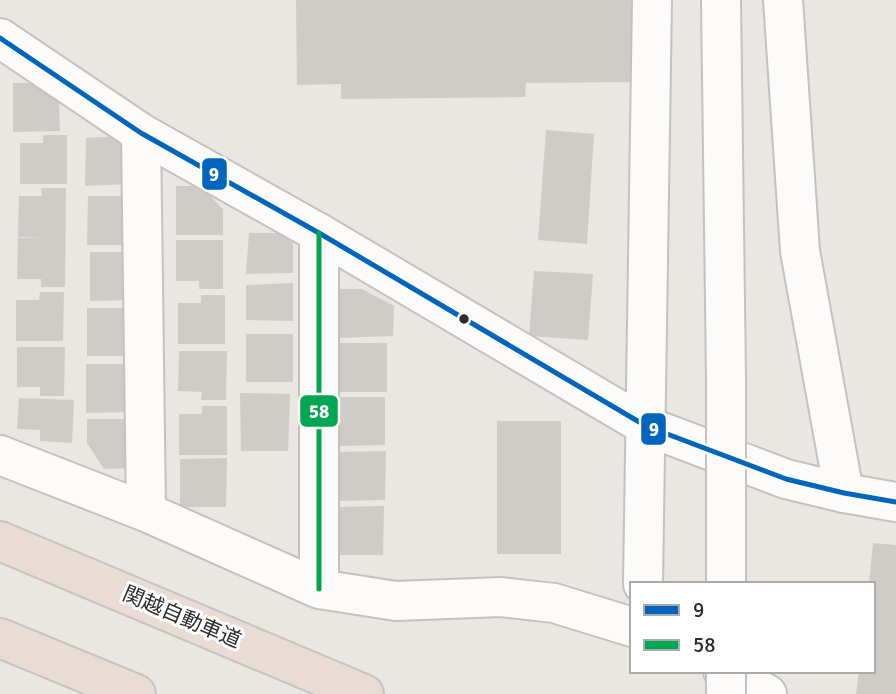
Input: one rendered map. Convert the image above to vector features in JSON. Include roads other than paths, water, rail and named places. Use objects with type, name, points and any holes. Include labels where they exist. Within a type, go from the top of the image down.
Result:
[{"type":"highway","name":"関越自動車道","points":[[0,541],[364,694]]},
{"type":"highway","points":[[0,638],[136,694]]},
{"type":"street","points":[[643,582],[652,0]]},
{"type":"street","points":[[721,0],[726,582]]},
{"type":"street","points":[[783,0],[800,251],[844,493]]},
{"type":"street","points":[[0,38],[141,133],[319,233],[646,426],[786,479],[896,502]]},
{"type":"street","points":[[141,133],[146,512]]},
{"type":"street","points":[[319,233],[319,589]]},
{"type":"street","points":[[0,455],[146,512],[319,589],[396,601],[501,597],[554,603],[630,625]]},
{"type":"street","points":[[724,673],[726,694]]},
{"type":"street","points":[[728,673],[767,694]]}]
